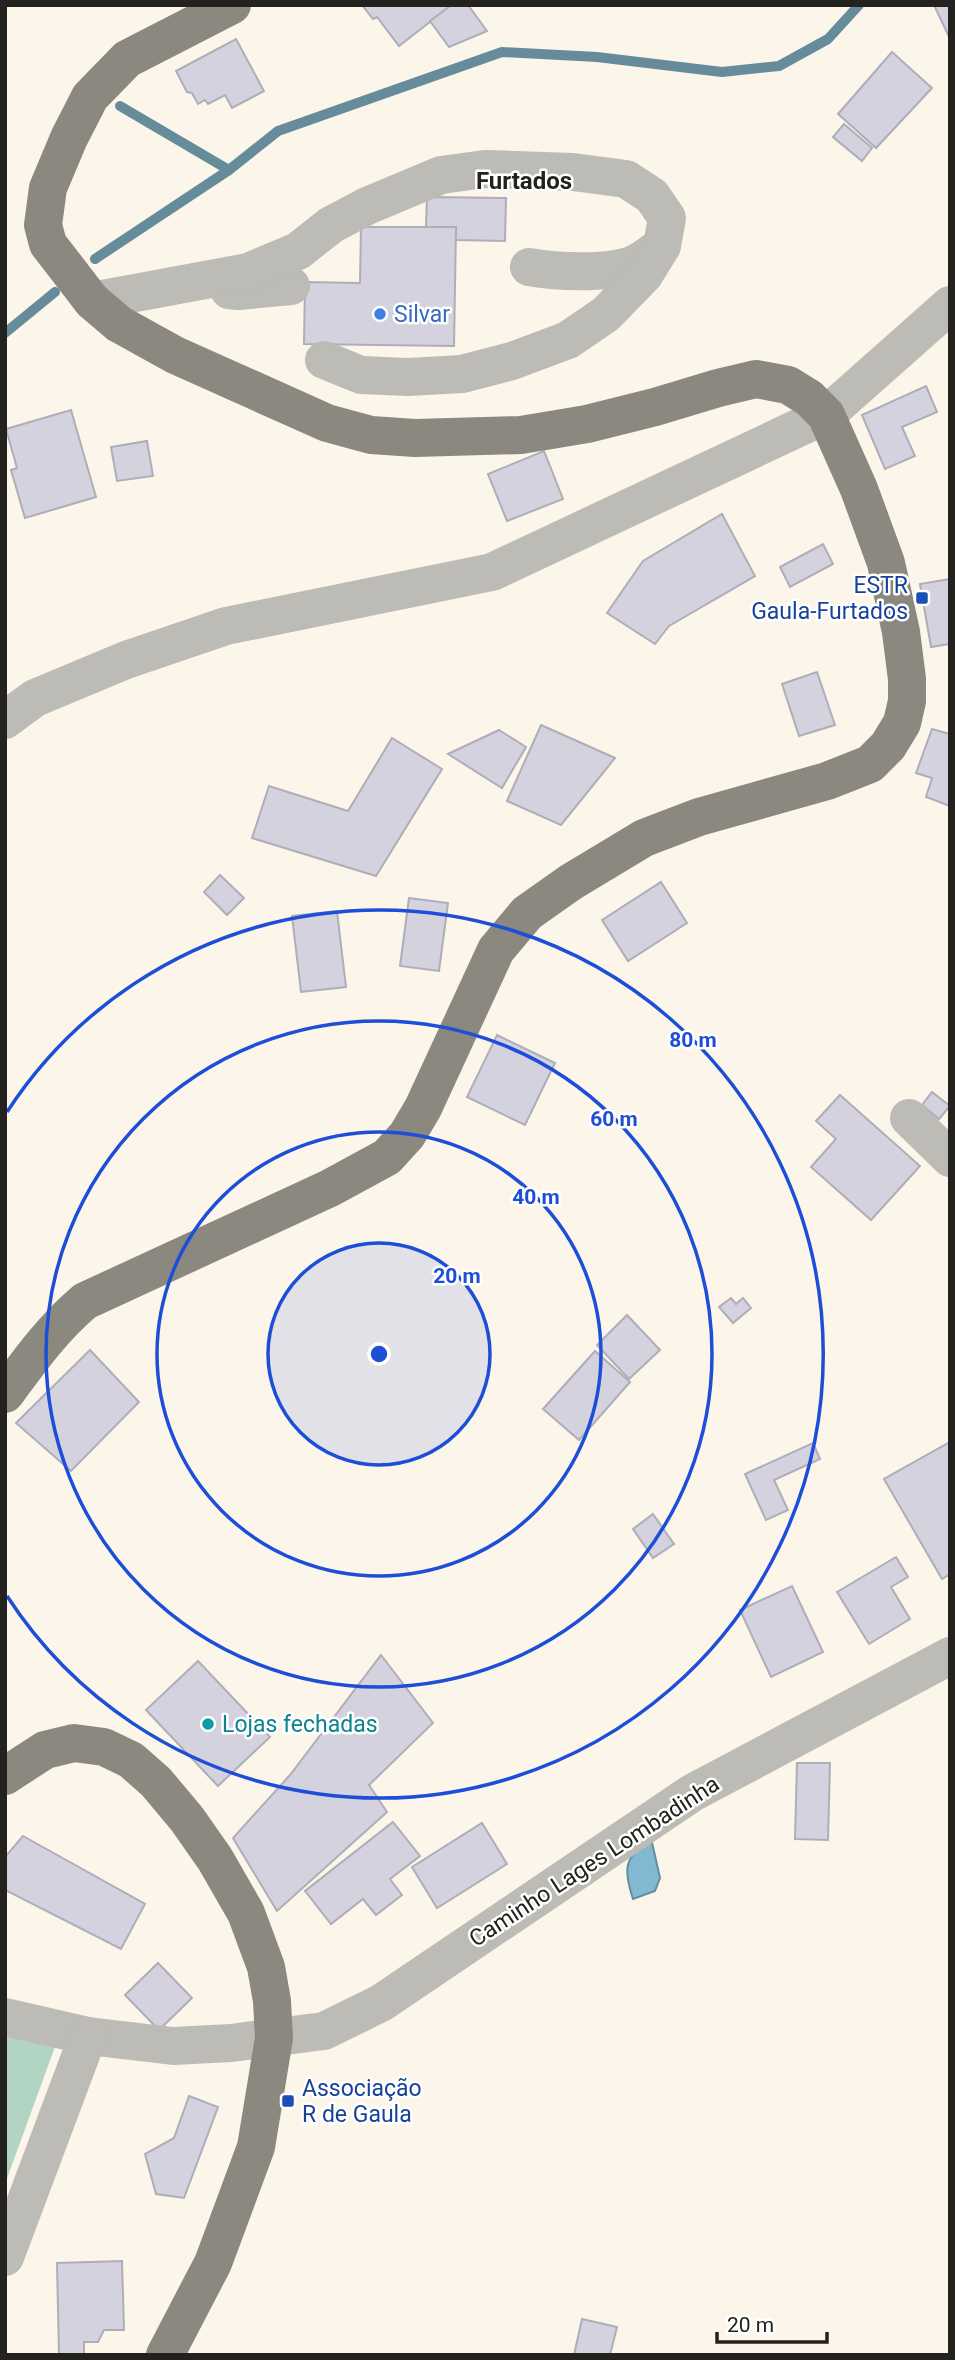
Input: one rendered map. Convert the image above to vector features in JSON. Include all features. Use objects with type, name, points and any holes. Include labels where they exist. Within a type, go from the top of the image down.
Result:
[{"type":"main road","points":[[5,1394],[44,1341],[85,1301],[330,1188],[387,1157],[407,1135],[423,1108],[496,950],[527,913],[570,882],[644,838],[699,817],[827,781],[870,764],[888,746],[902,723],[907,701],[901,632],[886,563],[859,489],[826,415],[809,398],[788,385],[756,379],[587,424],[521,435],[415,438],[370,435],[327,423],[175,355],[119,324],[89,297],[48,244],[43,225],[48,188],[69,138],[90,97],[127,59],[232,5]]},
{"type":"main road","points":[[5,1776],[45,1750],[74,1743],[104,1746],[131,1760],[156,1782],[187,1819],[215,1859],[246,1913],[266,1967],[272,2001],[274,2038],[269,2083],[256,2147],[213,2263],[165,2355]]},
{"type":"street","points":[[89,297],[248,272],[298,251],[331,225],[367,206],[440,175],[485,169],[573,172],[626,179],[652,196],[667,218],[662,246],[645,275],[606,314],[568,340],[512,361],[462,374],[408,377],[361,375],[324,360]]},
{"type":"street","points":[[529,267],[593,271],[633,264],[662,246]]},
{"type":"street","points":[[201,280],[214,288],[238,291],[291,286]]},
{"type":"street","points":[[5,720],[35,698],[126,660],[226,625],[492,572],[826,415],[950,305]]},
{"type":"street","points":[[909,1118],[950,1158]]},
{"type":"street","name":"Caminho Lages Lombadinha","points":[[5,2017],[88,2036],[173,2046],[231,2043],[324,2031],[381,2003],[692,1793],[950,1656]]},
{"type":"street","points":[[5,2257],[88,2036]]},
{"type":"green space","points":[[5,2032],[56,2044],[5,2184]]},
{"type":"water","points":[[651,1838],[660,1878],[655,1891],[633,1899],[627,1872],[628,1864],[635,1851]]},
{"type":"building","points":[[362,5],[449,7],[399,46],[377,17],[373,19]]},
{"type":"building","points":[[448,5],[468,5],[487,31],[449,47],[430,21],[449,7]]},
{"type":"building","points":[[934,5],[950,5],[950,39]]},
{"type":"building","points":[[236,39],[264,91],[232,108],[225,95],[208,104],[205,100],[198,104],[192,93],[187,92],[176,71]]},
{"type":"building","points":[[892,52],[932,88],[876,148],[838,114]]},
{"type":"building","points":[[844,124],[872,148],[862,161],[833,137]]},
{"type":"building","name":"Silvar","points":[[427,197],[506,198],[505,241],[455,240],[456,227],[426,227]]},
{"type":"building","name":"Silvar","points":[[361,227],[456,227],[454,346],[304,344],[305,282],[360,283]]},
{"type":"building","points":[[926,386],[937,412],[902,427],[915,456],[885,469],[862,415]]},
{"type":"building","points":[[71,410],[96,497],[25,518],[11,470],[17,468],[6,429]]},
{"type":"building","points":[[147,441],[153,476],[117,481],[111,447]]},
{"type":"building","points":[[544,451],[563,499],[507,521],[488,474]]},
{"type":"building","points":[[722,514],[755,576],[669,626],[655,644],[607,613],[643,561]]},
{"type":"building","points":[[823,544],[833,564],[790,587],[780,567]]},
{"type":"building","points":[[950,579],[950,644],[931,647],[920,584]]},
{"type":"building","points":[[817,672],[835,725],[799,736],[782,684]]},
{"type":"building","points":[[541,725],[615,758],[561,825],[507,801]]},
{"type":"building","points":[[932,729],[950,734],[950,806],[926,797],[932,778],[916,773]]},
{"type":"building","points":[[499,730],[526,747],[502,788],[448,754]]},
{"type":"building","points":[[392,738],[442,769],[376,876],[252,838],[269,786],[348,811]]},
{"type":"building","points":[[220,875],[244,898],[227,915],[204,892]]},
{"type":"building","points":[[661,882],[687,923],[628,961],[602,920]]},
{"type":"building","points":[[409,898],[448,903],[439,971],[400,966]]},
{"type":"building","points":[[337,911],[346,987],[301,992],[292,916]]},
{"type":"building","points":[[497,1035],[555,1063],[525,1125],[467,1097]]},
{"type":"building","points":[[932,1092],[950,1106],[939,1119],[922,1105]]},
{"type":"building","points":[[840,1095],[920,1166],[871,1220],[811,1167],[836,1139],[816,1121]]},
{"type":"building","points":[[731,1298],[736,1304],[743,1298],[751,1308],[733,1323],[719,1307]]},
{"type":"building","points":[[627,1315],[660,1350],[629,1379],[597,1345]]},
{"type":"building","points":[[90,1350],[139,1402],[71,1471],[16,1423]]},
{"type":"building","points":[[595,1351],[630,1382],[579,1440],[543,1409]]},
{"type":"building","points":[[950,1442],[950,1574],[942,1579],[884,1479]]},
{"type":"building","points":[[813,1443],[820,1459],[774,1480],[788,1510],[766,1520],[745,1474]]},
{"type":"building","points":[[653,1514],[674,1544],[653,1558],[633,1529]]},
{"type":"building","points":[[896,1557],[908,1577],[891,1587],[910,1619],[869,1644],[837,1592]]},
{"type":"building","points":[[792,1586],[823,1652],[771,1677],[740,1610]]},
{"type":"building","points":[[381,1655],[433,1723],[369,1785],[387,1812],[277,1911],[233,1838],[290,1775]]},
{"type":"building","name":"Lojas fechadas","points":[[198,1661],[270,1737],[218,1786],[146,1710]]},
{"type":"building","points":[[797,1763],[830,1763],[828,1840],[795,1839]]},
{"type":"building","points":[[393,1822],[420,1856],[390,1879],[402,1895],[376,1915],[363,1899],[331,1924],[305,1891]]},
{"type":"building","points":[[482,1823],[507,1864],[437,1908],[412,1867]]},
{"type":"building","points":[[23,1836],[145,1904],[121,1949],[5,1890],[5,1857]]},
{"type":"building","points":[[158,1963],[192,1998],[159,2030],[125,1995]]},
{"type":"building","points":[[189,2096],[218,2107],[184,2198],[156,2194],[145,2154],[174,2138]]},
{"type":"building","points":[[122,2261],[124,2330],[104,2330],[98,2342],[84,2342],[84,2354],[59,2355],[57,2263]]},
{"type":"building","points":[[582,2319],[617,2327],[610,2355],[574,2355]]},
{"type":"waterway","points":[[95,259],[229,170],[278,131],[502,52],[597,57],[722,72],[779,66],[828,39],[859,5]]},
{"type":"waterway","points":[[120,106],[229,170]]},
{"type":"waterway","points":[[5,333],[55,292]]},
{"type":"place","name":"Silvar","points":[[380,314]]},
{"type":"place","name":"ESTR Gaula-Furtados","points":[[922,598]]},
{"type":"place","name":"Lojas fechadas","points":[[208,1724]]},
{"type":"place","name":"Associação R de Gaula","points":[[288,2101]]},
{"type":"district","name":"Furtados","points":[[524,181]]}]
